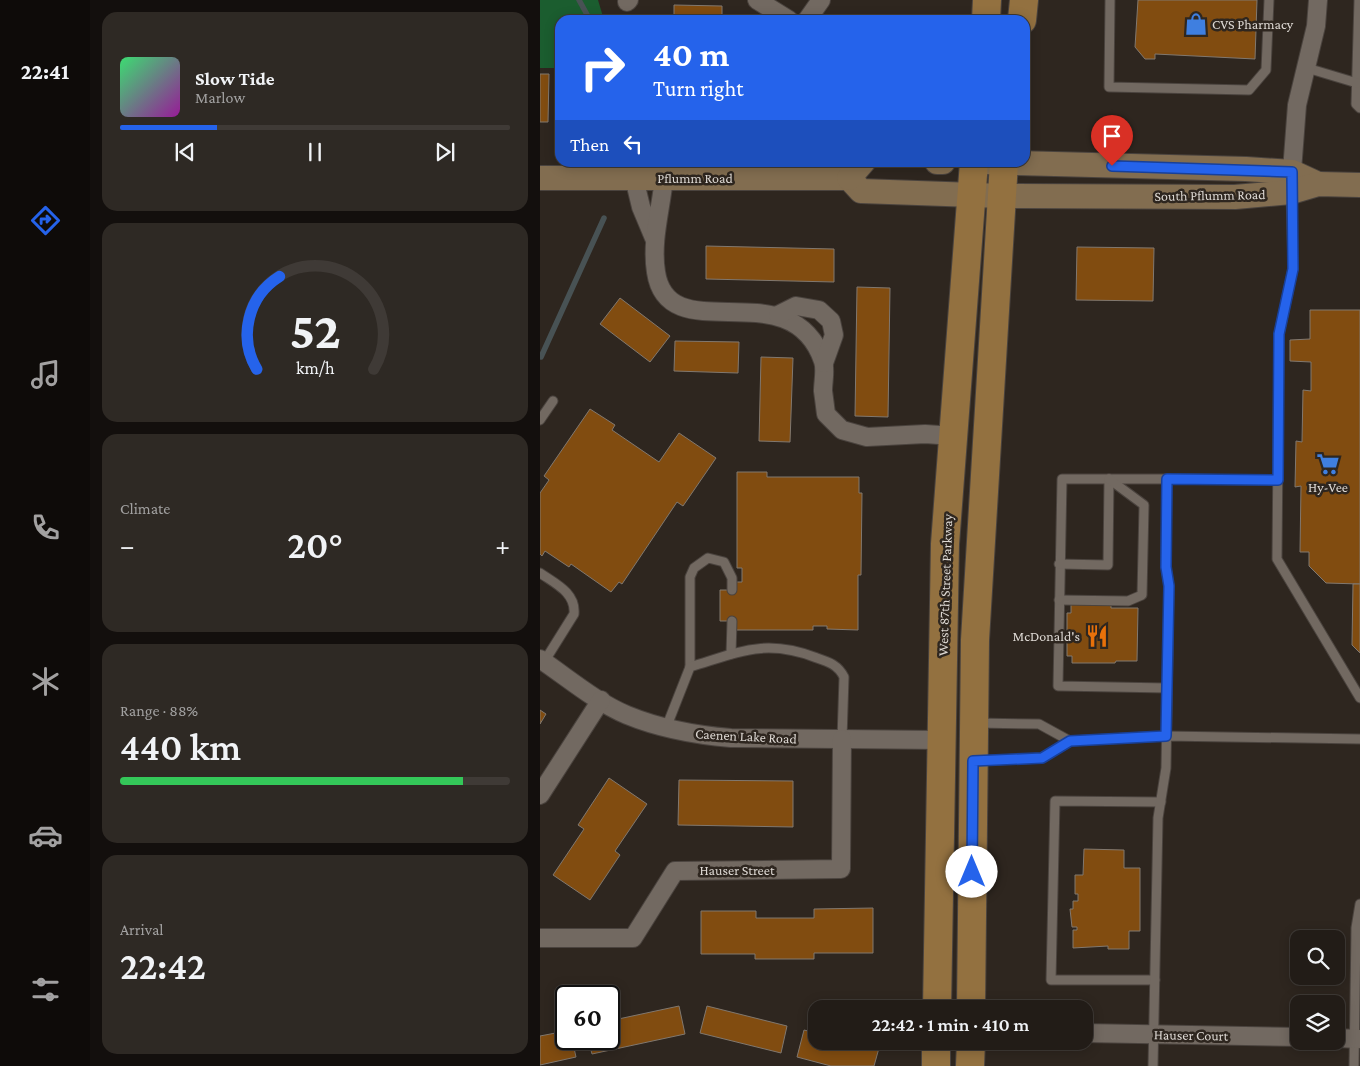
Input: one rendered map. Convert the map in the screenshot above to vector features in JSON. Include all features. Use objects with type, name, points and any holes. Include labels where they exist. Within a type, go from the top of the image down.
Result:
[{"type":"main road","points":[[986,15],[987,0]]},
{"type":"main road","points":[[1022,15],[1024,0]]},
{"type":"main road","name":"South Pflumm Road","points":[[1030,164],[1246,169],[1291,182],[1360,185]]},
{"type":"main road","name":"West 87th Street Parkway","points":[[937,1000],[945,544],[974,167]]},
{"type":"main road","points":[[971,1000],[974,723],[980,537],[1002,196],[998,167]]},
{"type":"main road","name":"South Pflumm Road","points":[[854,168],[861,191],[971,196],[1235,197],[1291,182]]},
{"type":"main road","name":"Pflumm Road","points":[[540,178],[664,178],[767,170],[854,168]]},
{"type":"main road","points":[[936,1050],[936,1066]]},
{"type":"main road","points":[[970,1066],[971,1050]]},
{"type":"street","points":[[757,0],[781,15]]},
{"type":"street","points":[[810,15],[821,0]]},
{"type":"street","points":[[1291,182],[1297,105],[1316,26],[1318,0]]},
{"type":"street","points":[[634,178],[641,207],[654,238]]},
{"type":"street","points":[[664,178],[661,209],[654,238],[656,274],[667,298],[689,311],[751,312],[778,315],[799,326],[817,346],[824,363],[826,414],[842,430],[867,437],[925,434],[954,436]]},
{"type":"street","points":[[778,315],[796,306],[819,310],[831,321],[834,335],[824,363]]},
{"type":"street","name":"Caenen Lake Road","points":[[542,661],[601,700],[626,714],[666,728],[699,735],[731,738],[941,740]]},
{"type":"street","points":[[540,795],[601,700]]},
{"type":"street","name":"Hauser Street","points":[[540,938],[634,938],[675,871],[841,869],[842,739]]},
{"type":"street","name":"Hauser Court","points":[[1093,1033],[1290,1037]]},
{"type":"lane","points":[[1110,0],[1109,87],[1249,90],[1266,70],[1269,0]]},
{"type":"lane","points":[[1359,0],[1356,104],[1360,108]]},
{"type":"lane","points":[[1307,68],[1357,83]]},
{"type":"lane","points":[[1291,182],[1293,269],[1279,334],[1277,560],[1360,698]]},
{"type":"lane","points":[[540,420],[553,401]]},
{"type":"lane","points":[[1167,688],[1058,686],[1062,479],[1278,480]]},
{"type":"lane","points":[[1059,564],[1108,565],[1109,479]]},
{"type":"lane","points":[[1059,600],[1128,601],[1142,595],[1144,505],[1109,479]]},
{"type":"lane","points":[[1153,1066],[1158,818],[1166,768],[1167,479]]},
{"type":"lane","points":[[666,728],[690,667],[690,577],[694,568],[708,558],[724,562],[732,578],[732,590]]},
{"type":"lane","points":[[540,573],[565,590],[575,606],[574,614],[542,661]]},
{"type":"lane","points":[[731,654],[732,621]]},
{"type":"lane","points":[[690,667],[763,646],[782,647],[832,664],[840,670],[844,677],[842,739]]},
{"type":"lane","points":[[974,723],[1039,724],[1070,741]]},
{"type":"lane","points":[[973,761],[1042,758],[1070,741],[1166,736],[1360,739]]},
{"type":"lane","points":[[1155,980],[1051,980],[1055,801],[1161,802]]},
{"type":"lane","points":[[1354,1066],[1357,1039],[1356,928],[1360,904]]},
{"type":"green space","points":[[540,0],[598,0],[602,15],[555,15],[555,68],[540,68]]},
{"type":"building","name":"CVS Pharmacy","points":[[1138,0],[1257,0],[1255,59],[1155,54],[1155,59],[1145,59],[1135,47]]},
{"type":"building","points":[[674,5],[722,6],[722,15],[674,15]]},
{"type":"building","points":[[540,74],[549,74],[548,122],[540,122]]},
{"type":"building","points":[[706,246],[834,249],[834,282],[706,279]]},
{"type":"building","points":[[1077,247],[1154,248],[1153,301],[1076,300]]},
{"type":"building","points":[[857,287],[890,288],[888,417],[855,416]]},
{"type":"building","points":[[620,298],[670,336],[650,362],[600,324]]},
{"type":"building","name":"Hy-Vee","points":[[1310,310],[1360,310],[1360,584],[1326,583],[1309,566],[1309,552],[1300,552],[1301,486],[1295,487],[1296,441],[1302,442],[1303,390],[1311,391],[1311,362],[1290,361],[1290,340],[1310,339]]},
{"type":"building","points":[[675,341],[739,342],[738,373],[674,371]]},
{"type":"building","points":[[761,357],[793,358],[790,442],[759,441]]},
{"type":"building","points":[[590,409],[615,425],[612,430],[659,462],[679,433],[716,458],[683,506],[677,502],[622,584],[619,582],[611,592],[571,564],[569,567],[545,551],[542,556],[540,554],[540,493],[549,480],[544,476]]},
{"type":"building","points":[[737,472],[767,472],[767,477],[859,477],[859,493],[862,493],[861,575],[858,575],[858,630],[827,629],[827,626],[813,626],[813,630],[736,630],[736,621],[720,621],[720,590],[735,590],[735,582],[742,582],[742,568],[737,568]]},
{"type":"building","points":[[1353,584],[1360,584],[1360,653],[1352,645]]},
{"type":"building","points":[[1071,601],[1111,601],[1111,608],[1138,608],[1137,661],[1072,663],[1072,656],[1067,656],[1067,613],[1071,613]]},
{"type":"building","points":[[540,710],[546,714],[540,724]]},
{"type":"building","points":[[609,778],[647,804],[615,851],[620,855],[590,900],[553,875],[584,829],[578,825]]},
{"type":"building","points":[[679,780],[793,781],[793,827],[678,825]]},
{"type":"building","points":[[1084,849],[1124,850],[1124,868],[1140,868],[1140,931],[1129,931],[1129,949],[1108,949],[1108,946],[1073,948],[1073,930],[1077,930],[1077,927],[1072,927],[1070,909],[1073,909],[1073,901],[1078,901],[1078,894],[1075,894],[1075,875],[1083,875]]},
{"type":"building","points":[[873,908],[873,953],[814,953],[814,959],[755,959],[755,954],[701,954],[701,911],[756,911],[756,918],[814,918],[814,909]]},
{"type":"building","points":[[679,1006],[685,1034],[620,1048],[620,1019]]},
{"type":"building","points":[[707,1006],[787,1026],[781,1053],[700,1033]]},
{"type":"building","points":[[804,1030],[808,1031],[808,1050],[878,1050],[874,1066],[831,1066],[797,1057]]},
{"type":"building","points":[[555,1033],[555,1050],[574,1050],[576,1057],[540,1065],[540,1036]]},
{"type":"building","points":[[591,1050],[611,1050],[592,1054]]},
{"type":"waterway","points":[[579,0],[587,15]]},
{"type":"waterway","points":[[541,357],[604,218]]},
{"type":"place","name":"CVS Pharmacy","points":[[1196,24]]},
{"type":"place","name":"Hy-Vee","points":[[1328,464]]},
{"type":"place","name":"McDonald's","points":[[1097,636]]},
{"type":"route","points":[[972,872],[973,761],[1042,758],[1070,741],[1166,736],[1169,586],[1166,567],[1167,479],[1278,480],[1279,334],[1293,269],[1292,172],[1112,166]]}]
